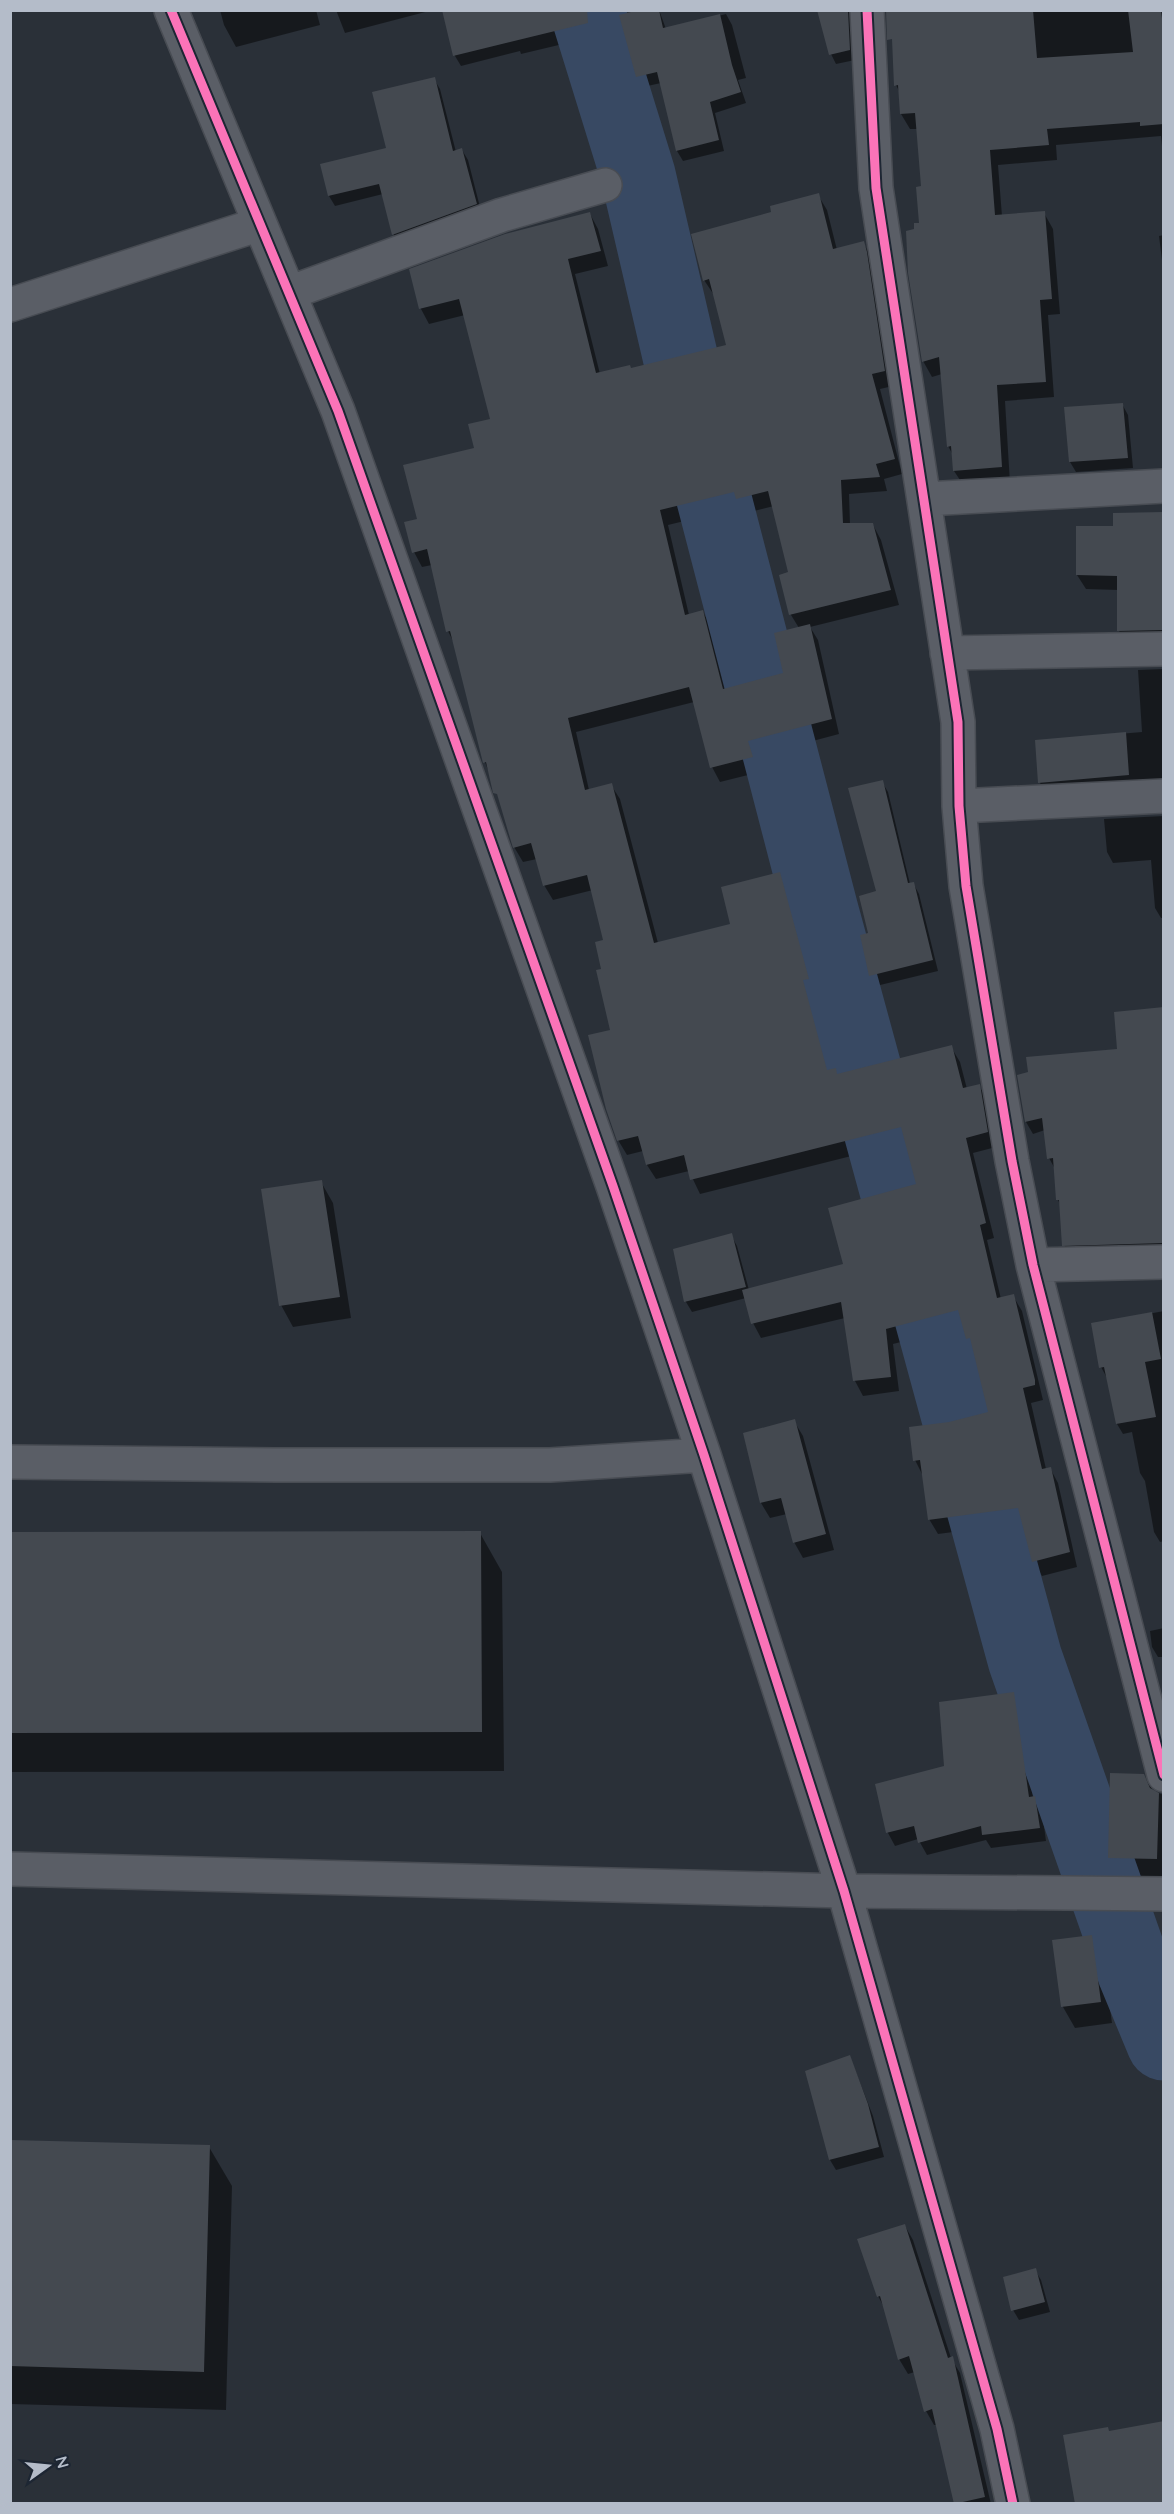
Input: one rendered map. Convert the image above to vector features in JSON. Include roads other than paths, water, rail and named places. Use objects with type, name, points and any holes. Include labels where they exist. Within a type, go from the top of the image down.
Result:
[{"type":"street","points":[[171,10],[338,411],[613,1186],[704,1455],[844,1891],[997,2429],[1013,2504]]},
{"type":"street","points":[[867,10],[876,188],[958,722],[958,806],[968,898],[1012,1161],[1033,1265],[1155,1708],[1164,1775]]},
{"type":"street","points":[[289,292],[502,214],[605,185]]},
{"type":"street","points":[[10,306],[260,224]]},
{"type":"street","points":[[925,500],[1164,486]]},
{"type":"street","points":[[947,653],[1164,649]]},
{"type":"street","points":[[958,806],[1164,796]]},
{"type":"street","points":[[1033,1265],[1164,1263]]},
{"type":"street","points":[[10,1462],[276,1466],[550,1465],[704,1455]]},
{"type":"street","points":[[10,1869],[844,1891],[1149,1893]]},
{"type":"waterway","points":[[587,10],[638,175],[708,476],[821,911],[1025,1659],[1135,1973],[1164,2043]]}]
